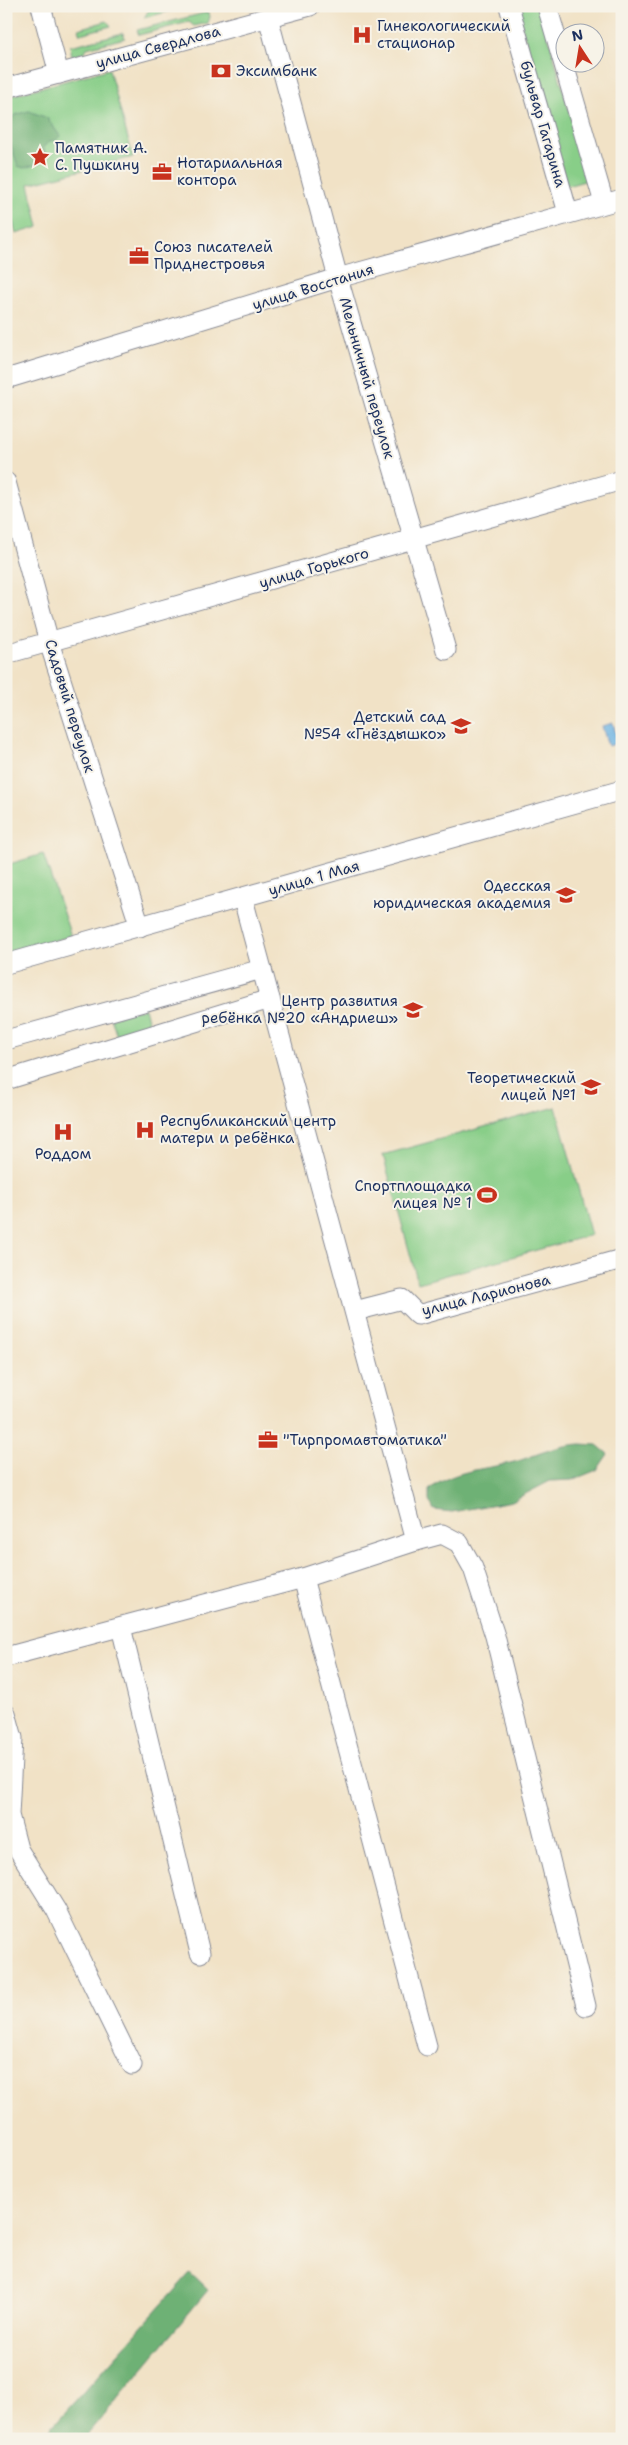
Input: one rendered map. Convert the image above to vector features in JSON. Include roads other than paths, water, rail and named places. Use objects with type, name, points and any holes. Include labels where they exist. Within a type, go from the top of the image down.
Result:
[{"type":"street","points":[[41,6],[59,74]]},
{"type":"street","name":"улица Свердлова","points":[[6,88],[310,6]]},
{"type":"street","name":"бульвар Гагарина","points":[[509,6],[568,214]]},
{"type":"street","points":[[547,6],[613,201]]},
{"type":"street","name":"Мельничный переулок","points":[[268,18],[338,278],[446,650]]},
{"type":"street","name":"улица Восстания","points":[[6,379],[338,278],[613,201]]},
{"type":"street","name":"улица Горького","points":[[6,654],[622,480]]},
{"type":"street","name":"Садовый переулок","points":[[6,482],[49,642],[140,927]]},
{"type":"street","name":"улица 1 Мая","points":[[6,964],[622,790]]},
{"type":"street","points":[[243,898],[356,1311],[416,1541]]},
{"type":"street","points":[[6,1040],[262,969]]},
{"type":"street","points":[[6,1080],[270,1000]]},
{"type":"street","name":"улица Ларионова","points":[[356,1311],[402,1299],[418,1314],[622,1259]]},
{"type":"street","points":[[6,1657],[303,1578],[442,1534],[459,1543],[473,1568],[495,1636],[586,2006]]},
{"type":"street","points":[[303,1578],[427,2046]]},
{"type":"street","points":[[121,1627],[200,1953]]},
{"type":"street","points":[[6,1713],[13,1738],[9,1815],[18,1849],[56,1910],[132,2065]]},
{"type":"water","points":[[613,723],[618,743],[608,746],[602,726]]},
{"type":"place","name":"Гинекологический стационар","points":[[362,35]]},
{"type":"place","name":"Эксимбанк","points":[[221,71]]},
{"type":"place","name":"Памятник А. С. Пушкину","points":[[40,157]]},
{"type":"place","name":"Нотариальная контора","points":[[162,172]]},
{"type":"place","name":"Союз писателей Приднестровья","points":[[139,256]]},
{"type":"place","name":"Детский сад №54 «Гнёздышко»","points":[[461,726]]},
{"type":"place","name":"Одесская юридическая академия","points":[[566,895]]},
{"type":"place","name":"Центр развития ребёнка №20 «Андриеш»","points":[[413,1010]]},
{"type":"place","name":"Теоретический лицей №1","points":[[591,1087]]},
{"type":"place","name":"Республиканский центр матери и ребёнка","points":[[145,1130]]},
{"type":"place","name":"Роддом","points":[[63,1132]]},
{"type":"place","name":"Спортплощадка лицея № 1","points":[[487,1195]]},
{"type":"place","name":"\"Тирпромавтоматика\"","points":[[268,1440]]}]
